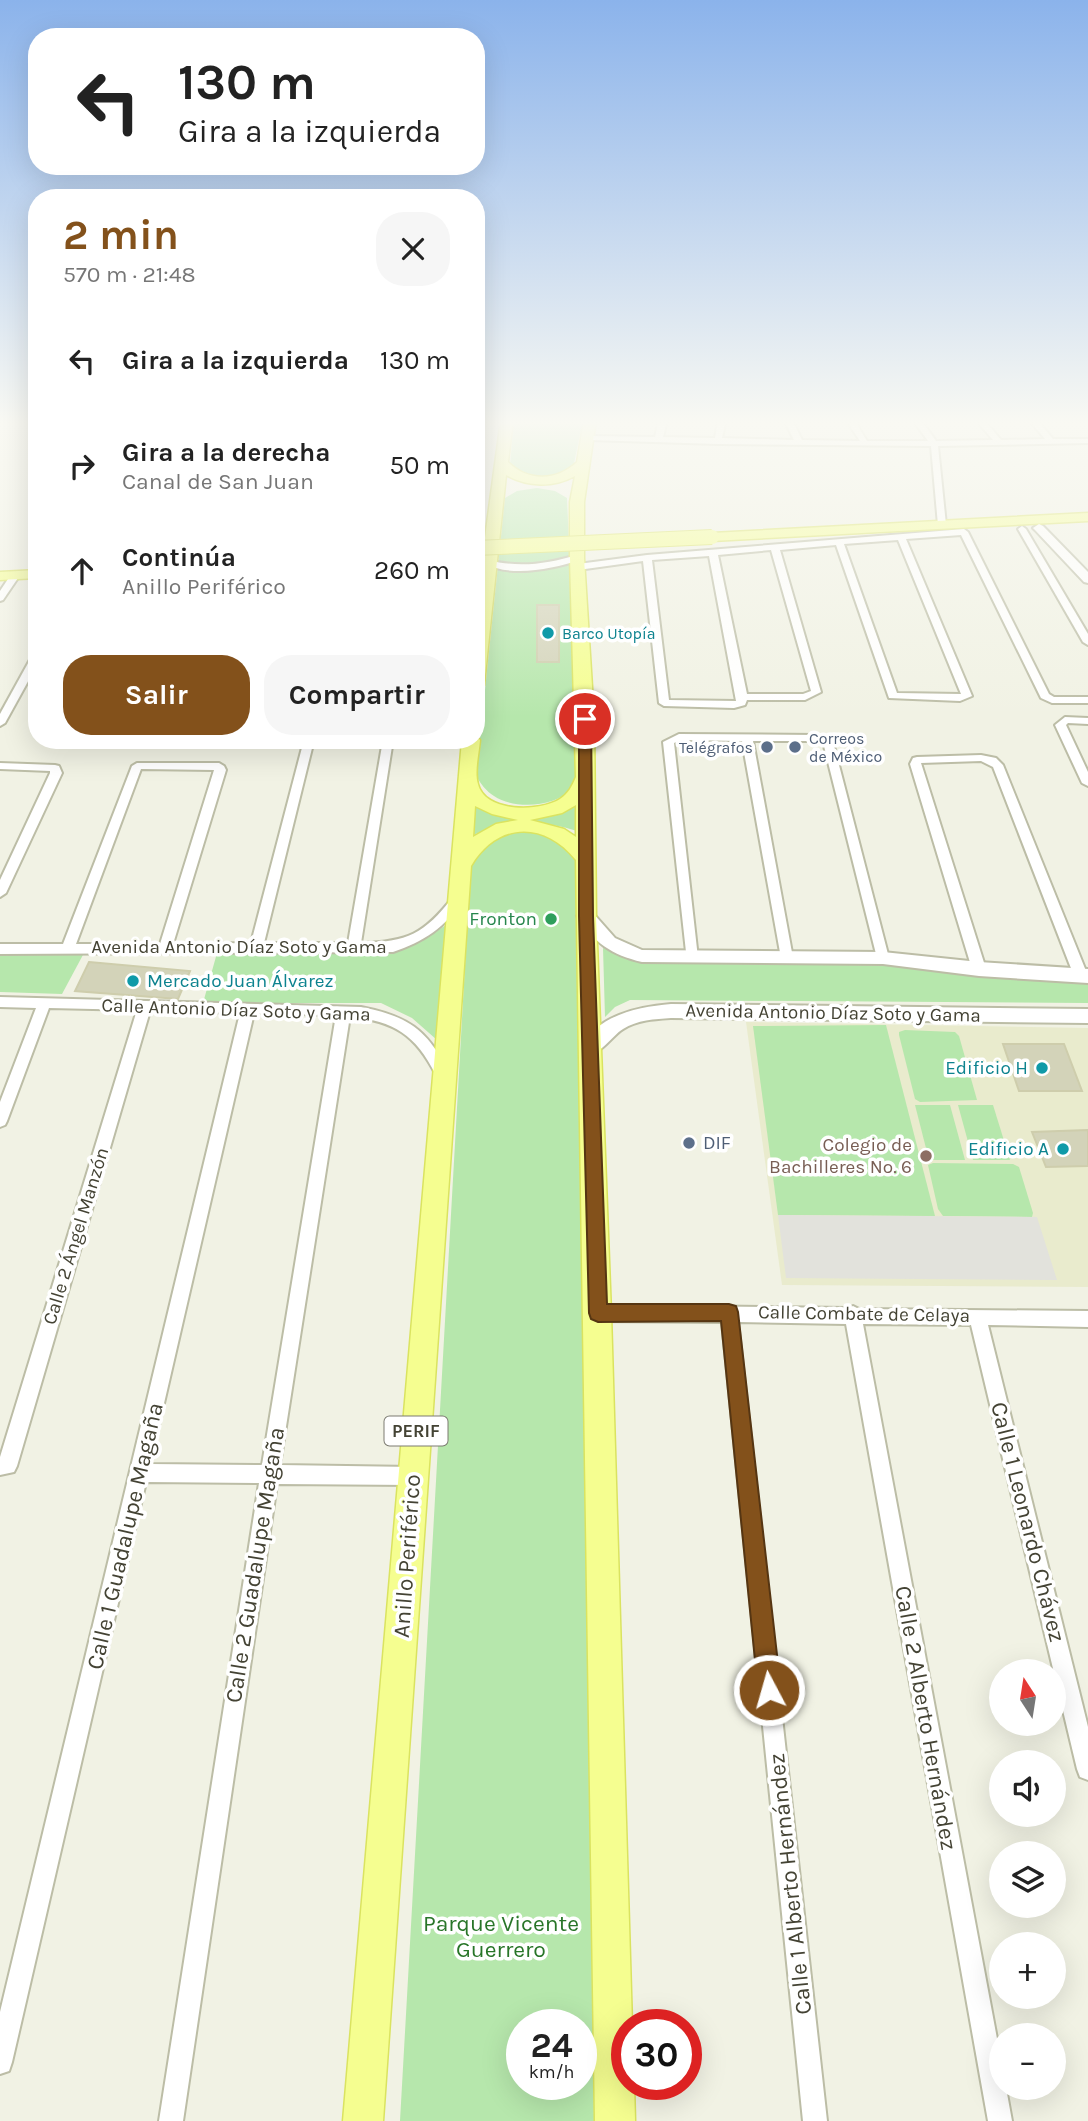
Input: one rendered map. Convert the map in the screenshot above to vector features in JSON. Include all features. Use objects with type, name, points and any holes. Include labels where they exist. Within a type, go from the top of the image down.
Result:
[{"type":"main road","points":[[485,561],[493,519]]},
{"type":"main road","points":[[577,519],[585,719],[586,916],[598,1313],[615,2121]]},
{"type":"main road","points":[[901,533],[942,525],[1052,519]]},
{"type":"main road","points":[[485,548],[712,545],[901,533],[1088,526]]},
{"type":"main road","points":[[0,568],[28,566]]},
{"type":"main road","points":[[7,575],[28,574]]},
{"type":"main road","name":"Anillo Periférico","points":[[363,2121],[470,749]]},
{"type":"main road","points":[[468,783],[475,797],[492,808],[523,814],[540,813],[563,806],[578,794],[584,779]]},
{"type":"main road","points":[[461,868],[469,849],[485,835],[508,827],[523,826],[558,831],[576,843],[586,859]]},
{"type":"street","points":[[942,519],[942,525]]},
{"type":"street","points":[[1044,528],[1088,566]]},
{"type":"street","points":[[1044,528],[1088,579]]},
{"type":"street","points":[[1022,529],[1088,642]]},
{"type":"street","points":[[964,532],[1045,696],[1052,700],[1088,700]]},
{"type":"street","points":[[485,571],[500,567],[647,558],[712,545],[775,548],[901,533],[967,696],[893,696],[839,542]]},
{"type":"street","points":[[712,545],[742,700]]},
{"type":"street","points":[[647,558],[664,703],[813,696],[816,692],[775,548]]},
{"type":"street","points":[[0,598],[7,575]]},
{"type":"street","points":[[2,721],[28,674]]},
{"type":"street","points":[[21,688],[28,688]]},
{"type":"street","points":[[1088,720],[1060,722],[1088,783]]},
{"type":"street","points":[[747,738],[787,958]]},
{"type":"street","points":[[692,958],[668,742],[671,739],[824,739],[829,744],[883,958]]},
{"type":"street","points":[[256,949],[307,749]]},
{"type":"street","points":[[354,948],[387,749]]},
{"type":"street","points":[[586,916],[603,939],[619,951],[642,956],[883,958],[979,969],[1084,976],[998,765],[992,760],[917,760],[915,764],[979,969]]},
{"type":"street","points":[[0,766],[55,768],[56,773],[0,893]]},
{"type":"street","points":[[68,948],[136,766],[219,766],[165,948]]},
{"type":"street","name":"Avenida Antonio Díaz Soto y Gama","points":[[0,949],[393,947],[430,932],[442,921],[459,897]]},
{"type":"street","name":"Calle Antonio Díaz Soto y Gama","points":[[0,1002],[344,1010],[378,1014],[417,1034],[432,1050],[443,1075]]},
{"type":"street","points":[[0,1121],[44,1004]]},
{"type":"street","name":"Calle 2 Ángel Manzón","points":[[4,1466],[145,1006]]},
{"type":"street","name":"Calle 1 Guadalupe Magaña","points":[[0,2062],[248,1009]]},
{"type":"street","name":"Calle 2 Guadalupe Magaña","points":[[171,2121],[269,1475],[344,1010]]},
{"type":"street","name":"Avenida Antonio Díaz Soto y Gama","points":[[590,1048],[612,1024],[639,1014],[671,1011],[1088,1016]]},
{"type":"street","name":"Calle Combate de Celaya","points":[[598,1313],[729,1312],[1088,1319]]},
{"type":"street","name":"Calle 1 Alberto Hernández","points":[[729,1312],[815,2121]]},
{"type":"street","name":"Calle 2 Alberto Hernández","points":[[853,1314],[1000,2121]]},
{"type":"street","name":"Calle 1 Leonardo Chávez","points":[[977,1316],[1088,1769]]},
{"type":"street","points":[[140,1473],[413,1476]]},
{"type":"shaded area","name":"Colegio de Bachilleres No. 6","points":[[746,1022],[1088,1028],[1088,1287],[782,1285]]},
{"type":"shaded area","points":[[778,1215],[1037,1217],[1057,1280],[786,1278]]},
{"type":"green space","points":[[503,519],[568,519],[579,774],[572,789],[565,795],[545,803],[523,805],[494,796],[484,787],[476,776],[479,749],[485,749],[485,690]]},
{"type":"green space","points":[[576,804],[577,831],[523,823],[497,827],[470,836],[475,805],[494,814]]},
{"type":"green space","name":"Parque Vicente Guerrero","points":[[537,828],[580,857],[593,2009],[506,2009],[506,2100],[594,2100],[594,2121],[400,2121],[471,859],[492,833]]},
{"type":"green space","points":[[446,925],[437,1040],[412,1018],[381,1003],[203,1003],[217,953],[390,953],[420,942]]},
{"type":"green space","points":[[603,948],[628,958],[877,960],[1088,978],[1088,1003],[630,1000],[615,1007],[605,1017]]},
{"type":"green space","points":[[0,953],[84,953],[62,994],[0,992]]},
{"type":"green space","points":[[886,1025],[935,1216],[778,1215],[753,1026]]},
{"type":"green space","points":[[899,1032],[955,1032],[959,1036],[977,1100],[920,1102],[915,1099],[899,1035]]},
{"type":"green space","points":[[915,1105],[950,1105],[965,1160],[929,1160]]},
{"type":"green space","points":[[958,1105],[993,1105],[1010,1160],[973,1160]]},
{"type":"green space","points":[[1013,1164],[1019,1167],[1032,1217],[943,1216],[938,1209],[928,1165]]},
{"type":"building","name":"Barco Utopía","points":[[537,605],[559,605],[559,662],[537,662]]},
{"type":"building","name":"Mercado Juan Álvarez","points":[[89,962],[190,971],[178,999],[75,991]]},
{"type":"building","name":"Edificio H","points":[[1003,1044],[1064,1044],[1082,1091],[1019,1091]]},
{"type":"building","name":"Edificio A","points":[[1088,1130],[1088,1166],[1046,1167],[1032,1132]]},
{"type":"place","name":"Barco Utopía","points":[[548,633]]},
{"type":"place","name":"Telégrafos","points":[[767,747]]},
{"type":"place","name":"Correos de México","points":[[795,747]]},
{"type":"place","name":"Fronton","points":[[551,919]]},
{"type":"place","name":"Mercado Juan Álvarez","points":[[133,981]]},
{"type":"place","name":"Edificio H","points":[[1042,1068]]},
{"type":"place","name":"DIF","points":[[689,1143]]},
{"type":"place","name":"Edificio A","points":[[1063,1149]]},
{"type":"place","name":"Colegio de Bachilleres No. 6","points":[[926,1156]]},
{"type":"route","points":[[585,719],[586,916],[598,1313],[729,1312],[769,1690]]}]
